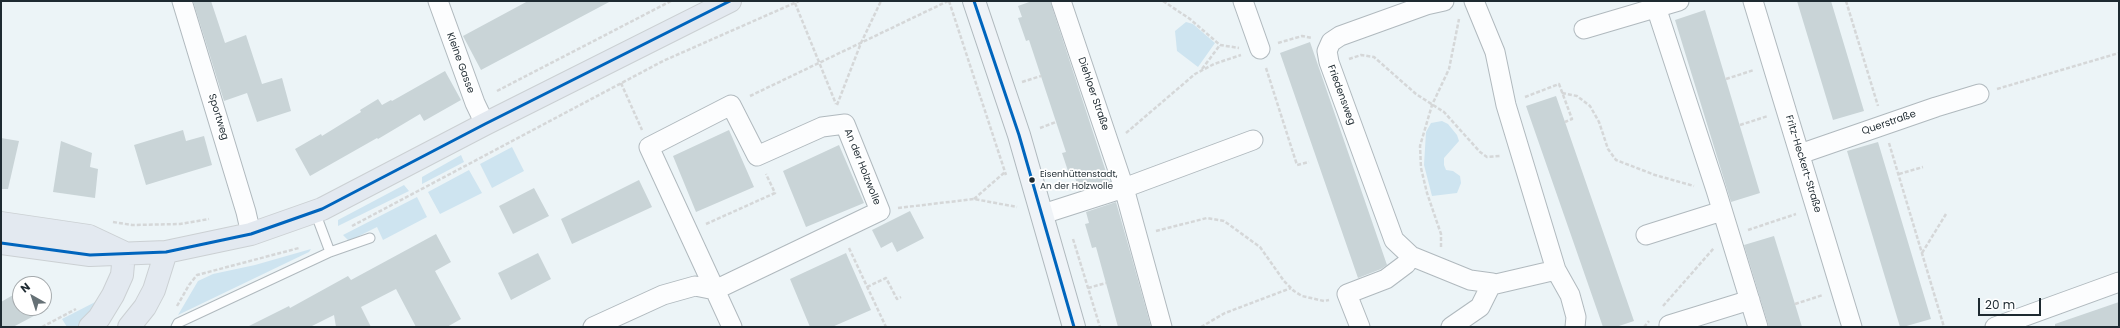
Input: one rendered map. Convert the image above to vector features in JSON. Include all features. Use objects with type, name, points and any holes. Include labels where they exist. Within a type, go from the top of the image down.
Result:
[{"type":"main road","points":[[1,243],[90,255],[166,252],[251,234],[316,212],[485,124],[730,1]]},
{"type":"main road","points":[[1,223],[89,236],[124,253]]},
{"type":"main road","points":[[129,327],[145,307],[154,290],[166,252]]},
{"type":"main road","points":[[90,327],[99,318],[113,295],[122,275],[124,253]]},
{"type":"street","name":"Sportweg","points":[[182,1],[246,212],[251,234]]},
{"type":"street","name":"Kleine Gasse","points":[[438,1],[475,103],[485,124]]},
{"type":"street","points":[[974,1],[1019,135],[1043,214],[1074,327]]},
{"type":"street","name":"Diehloer Straße","points":[[1061,1],[1124,188],[1162,327]]},
{"type":"street","points":[[1330,42],[1366,26],[1426,5],[1444,1]]},
{"type":"street","points":[[1584,29],[1655,4],[1679,1]]},
{"type":"street","name":"Fritz-Heckert-Straße","points":[[1753,1],[1852,327]]},
{"type":"street","points":[[1246,2],[1260,49]]},
{"type":"street","points":[[1655,4],[1716,190],[1758,327]]},
{"type":"street","points":[[1468,8],[1495,52],[1506,105],[1556,270],[1570,295],[1576,317],[1575,327]]},
{"type":"street","name":"Friedensweg","points":[[1330,42],[1327,51],[1331,66],[1394,240],[1410,256],[1470,280],[1496,284],[1556,270]]},
{"type":"street","name":"Querstraße","points":[[1800,154],[1979,94]]},
{"type":"street","points":[[732,327],[649,147],[731,105],[757,156]]},
{"type":"street","name":"An der Holzwolle","points":[[715,290],[880,211],[845,124],[822,127],[757,156]]},
{"type":"street","points":[[1043,214],[1124,188],[1253,140]]},
{"type":"street","points":[[1646,235],[1722,211]]},
{"type":"street","points":[[1360,327],[1347,294],[1386,279],[1406,264],[1410,256]]},
{"type":"street","points":[[1995,327],[2119,282]]},
{"type":"street","points":[[1451,327],[1480,306],[1492,284]]},
{"type":"street","points":[[594,327],[663,295],[695,286],[715,290]]},
{"type":"street","points":[[1661,317],[1750,300]]},
{"type":"lane","points":[[316,212],[330,252]]},
{"type":"lane","points":[[176,327],[178,324],[330,252],[370,238]]},
{"type":"path","points":[[475,103],[671,1]]},
{"type":"path","points":[[176,310],[189,285],[197,275],[304,246],[353,226],[663,61],[799,1]]},
{"type":"path","points":[[837,106],[861,43],[881,1]]},
{"type":"path","points":[[731,105],[948,1],[1007,179]]},
{"type":"path","points":[[1163,1],[1190,19],[1220,45],[1243,49],[1260,49]]},
{"type":"path","points":[[1846,1],[1944,327]]},
{"type":"path","points":[[795,3],[818,63],[845,124]]},
{"type":"path","points":[[1435,266],[1442,249],[1441,234],[1427,193],[1421,168],[1420,146],[1432,105],[1449,69],[1468,8]]},
{"type":"path","points":[[1200,71],[1214,64],[1302,36],[1330,42]]},
{"type":"path","points":[[1110,146],[1200,71],[1220,45]]},
{"type":"path","points":[[1260,49],[1297,165],[1309,162]]},
{"type":"path","points":[[1979,94],[2119,53]]},
{"type":"path","points":[[1331,66],[1361,55],[1374,58],[1432,105],[1444,112],[1474,146],[1487,157],[1505,155],[1519,149]]},
{"type":"path","points":[[1726,79],[1772,64]]},
{"type":"path","points":[[621,83],[649,147]]},
{"type":"path","points":[[1506,105],[1559,84],[1572,119],[1565,122]]},
{"type":"path","points":[[1562,93],[1577,96],[1590,106],[1599,122],[1608,148],[1616,160],[1655,175],[1716,190]]},
{"type":"path","points":[[1740,125],[1787,111]]},
{"type":"path","points":[[689,231],[775,193],[757,156]]},
{"type":"path","points":[[1898,174],[1923,167]]},
{"type":"path","points":[[974,199],[1005,172]]},
{"type":"path","points":[[880,211],[974,199],[1017,207]]},
{"type":"path","points":[[1014,200],[1019,215]]},
{"type":"path","points":[[1644,327],[1661,317],[1713,248],[1730,236],[1816,207]]},
{"type":"path","points":[[1922,253],[1946,214]]},
{"type":"path","points":[[1137,237],[1207,218],[1224,220],[1260,247],[1291,288],[1302,296],[1324,301],[1347,294]]},
{"type":"path","points":[[109,222],[132,225],[180,224],[210,219]]},
{"type":"path","points":[[841,230],[886,327]]},
{"type":"path","points":[[868,288],[886,278],[897,298],[901,297]]},
{"type":"path","points":[[1088,288],[1106,283]]},
{"type":"path","points":[[1201,327],[1225,313],[1291,288]]},
{"type":"path","points":[[1795,304],[1841,289]]},
{"type":"path","points":[[42,327],[81,306]]},
{"type":"shaded area","points":[[1186,22],[1193,24],[1215,43],[1198,67],[1177,51],[1175,31]]},
{"type":"shaded area","points":[[1442,121],[1448,124],[1457,135],[1459,141],[1444,158],[1444,165],[1446,170],[1453,171],[1460,176],[1461,183],[1457,193],[1432,196],[1424,165],[1426,132],[1431,123]]},
{"type":"shaded area","points":[[512,147],[524,171],[492,188],[480,164]]},
{"type":"shaded area","points":[[461,155],[464,162],[422,184],[422,177]]},
{"type":"shaded area","points":[[469,170],[482,193],[440,214],[428,192]]},
{"type":"shaded area","points":[[404,185],[409,191],[338,226],[338,220]]},
{"type":"shaded area","points":[[417,197],[427,217],[383,240],[377,227],[349,241],[343,235]]},
{"type":"shaded area","points":[[311,249],[309,252],[178,315],[198,281],[213,274],[255,265]]},
{"type":"shaded area","points":[[103,298],[82,327],[67,327],[62,319]]},
{"type":"building","points":[[193,1],[211,1],[225,43],[246,35],[262,84],[282,78],[291,111],[257,122],[247,93],[224,101]]},
{"type":"building","points":[[528,1],[611,1],[481,70],[463,36]]},
{"type":"building","points":[[1032,1],[1050,1],[1109,181],[1080,191],[1074,175],[1070,177],[1062,153],[1066,152],[1029,40],[1026,41],[1018,18],[1022,17],[1018,6]]},
{"type":"building","points":[[1797,1],[1831,1],[1864,111],[1833,120]]},
{"type":"building","points":[[1705,10],[1760,193],[1731,202],[1675,20]]},
{"type":"building","points":[[1310,42],[1387,265],[1358,278],[1280,53]]},
{"type":"building","points":[[445,71],[461,100],[424,121],[420,114],[310,176],[295,149],[321,134],[322,136],[361,112],[360,110],[378,99],[382,105],[391,100],[392,101]]},
{"type":"building","points":[[1556,96],[1634,321],[1616,327],[1603,327],[1526,106]]},
{"type":"building","points":[[183,130],[186,141],[204,136],[212,165],[146,185],[134,145]]},
{"type":"building","points":[[729,130],[754,187],[696,212],[673,156]]},
{"type":"building","points":[[1,138],[19,141],[8,189],[1,189]]},
{"type":"building","points":[[61,141],[92,153],[90,167],[98,169],[95,198],[53,192]]},
{"type":"building","points":[[1878,142],[1931,319],[1903,327],[1900,327],[1847,151]]},
{"type":"building","points":[[839,145],[864,203],[806,227],[783,171]]},
{"type":"building","points":[[639,180],[652,207],[572,244],[561,219]]},
{"type":"building","points":[[534,188],[549,216],[513,234],[499,206]]},
{"type":"building","points":[[1116,202],[1151,327],[1118,327],[1096,247],[1092,248],[1085,224],[1089,223],[1086,212]]},
{"type":"building","points":[[910,211],[924,238],[897,252],[892,242],[881,248],[872,230]]},
{"type":"building","points":[[436,234],[451,262],[435,271],[461,319],[447,327],[416,327],[396,289],[361,307],[371,327],[336,327],[334,315],[310,327],[247,327],[289,306],[290,308],[348,276],[351,280]]},
{"type":"building","points":[[1774,236],[1802,327],[1769,327],[1744,245]]},
{"type":"building","points":[[538,253],[551,279],[511,300],[498,273]]},
{"type":"building","points":[[846,253],[871,310],[832,327],[810,327],[790,279]]},
{"type":"building","points":[[12,296],[12,316],[34,316],[13,327],[1,327],[1,302]]},
{"type":"building","points":[[2119,302],[2119,327],[2055,327],[2055,324]]},
{"type":"transit line","points":[[1,243],[90,255],[166,252],[251,234],[322,209],[485,124],[730,1]]},
{"type":"transit line","points":[[974,1],[1019,135],[1074,327]]},
{"type":"place","name":"Eisenhüttenstadt, An der Holzwolle","points":[[1032,180]]}]
